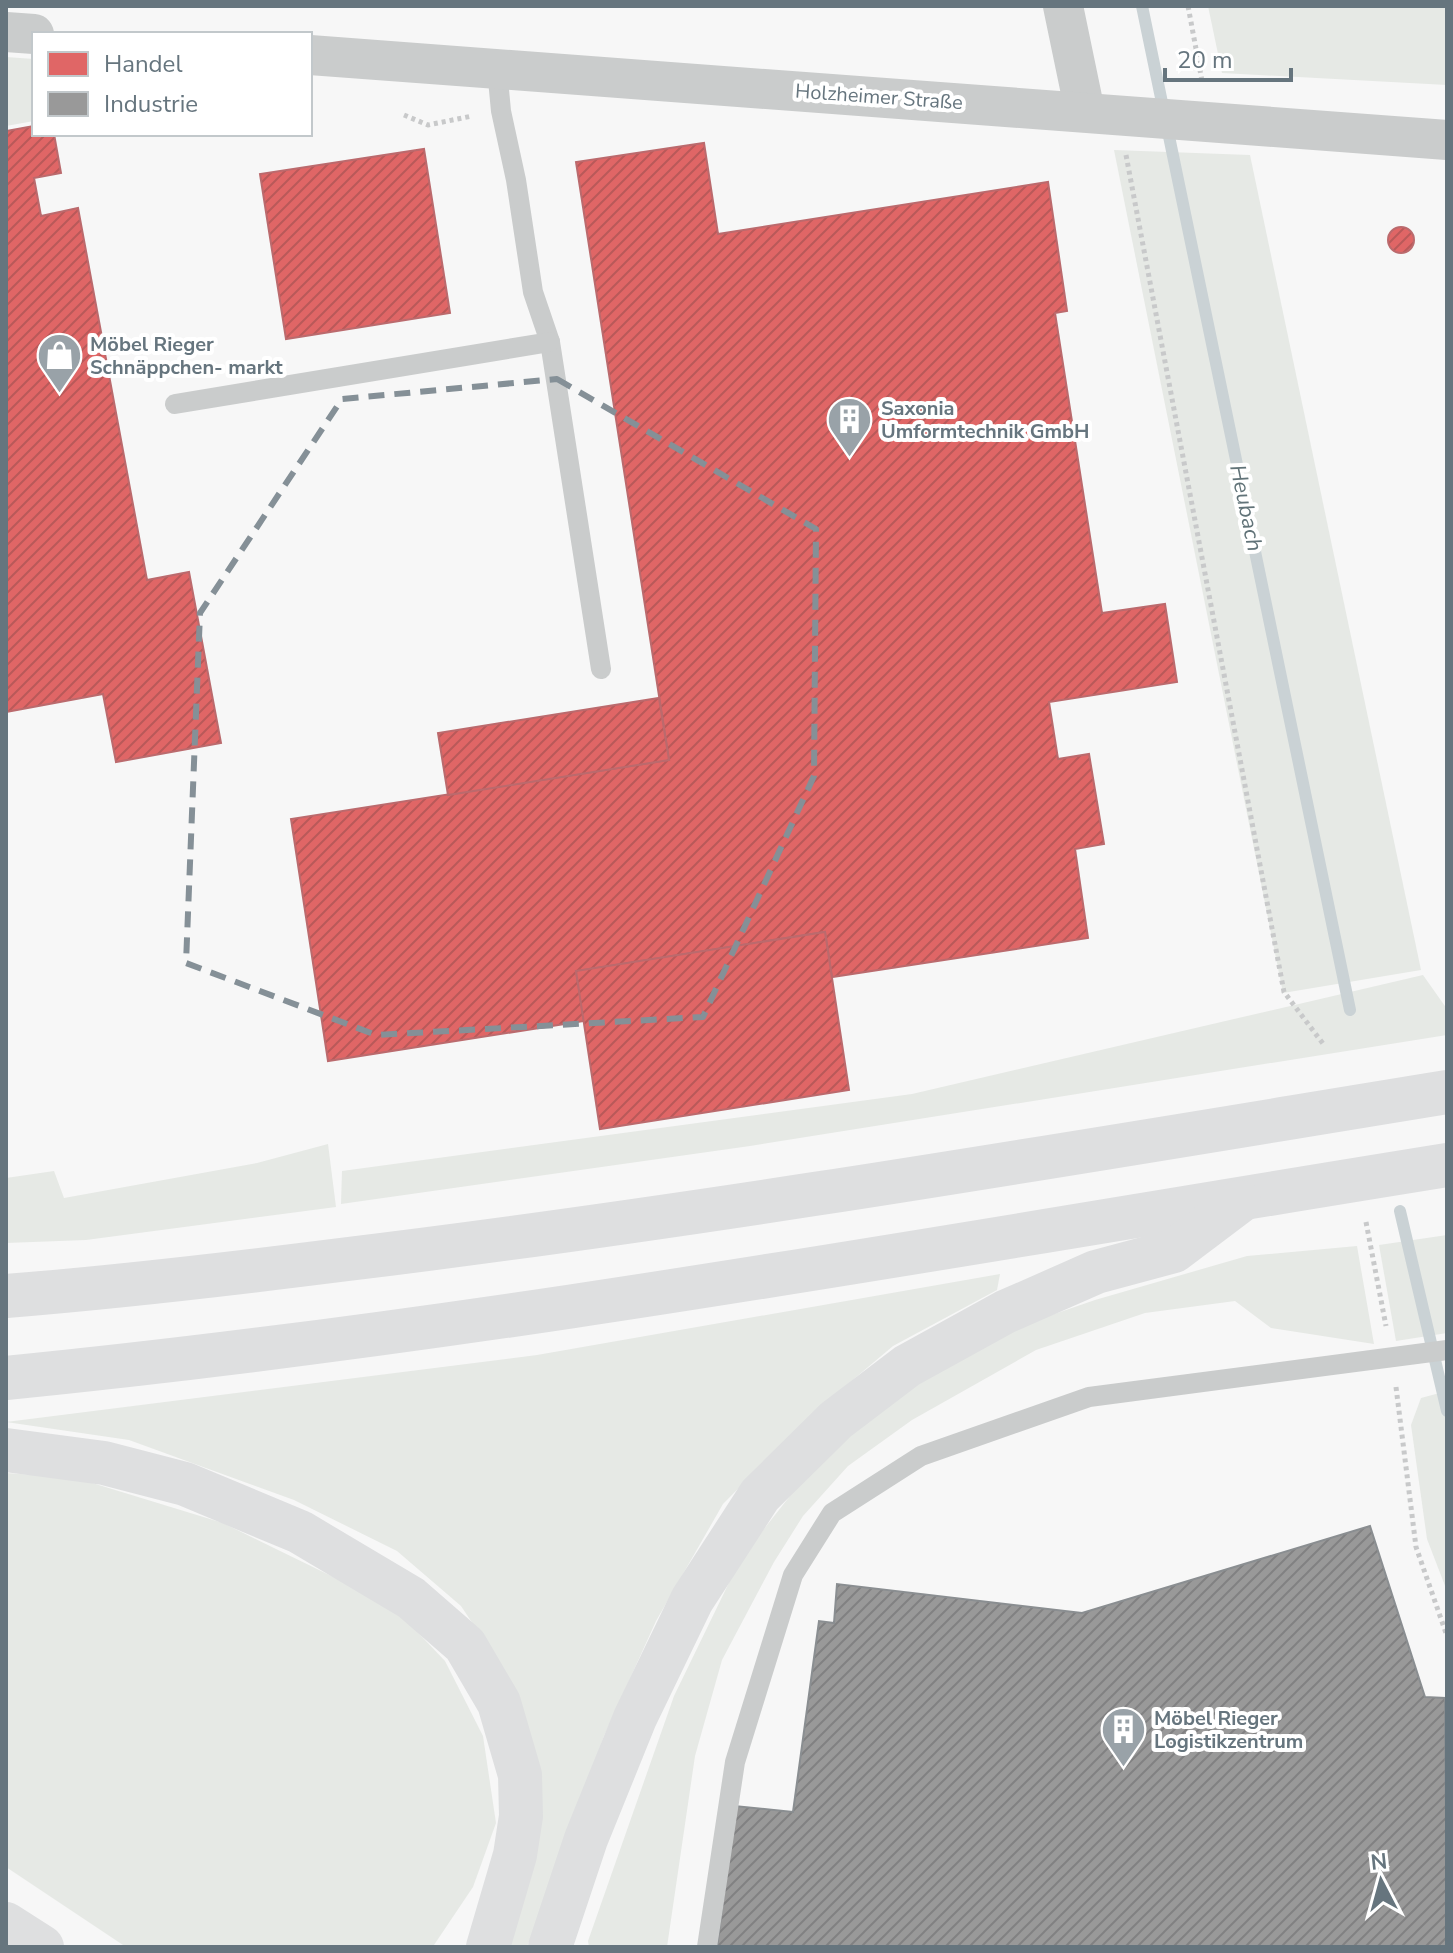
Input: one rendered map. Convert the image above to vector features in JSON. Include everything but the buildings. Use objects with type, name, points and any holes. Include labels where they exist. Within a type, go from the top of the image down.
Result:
[{"type":"main road","points":[[6,1296],[113,1288],[510,1240],[1447,1092]]},
{"type":"main road","points":[[6,1378],[536,1313],[1447,1165]]},
{"type":"main road","points":[[550,1947],[586,1839],[635,1718],[692,1600],[760,1495],[836,1420],[907,1366],[1005,1312],[1083,1277],[1174,1251],[1244,1198]]},
{"type":"main road","points":[[6,1450],[104,1463],[185,1484],[300,1532],[411,1598],[465,1645],[499,1703],[520,1775],[521,1816],[515,1855],[485,1943]]},
{"type":"main road","points":[[6,1924],[42,1947]]},
{"type":"street","points":[[1063,6],[1101,113]]},
{"type":"street","points":[[6,32],[32,34]]},
{"type":"street","name":"Holzheimer Straße","points":[[312,55],[1447,140]]},
{"type":"lane","points":[[497,69],[501,111],[516,180],[533,292],[550,342],[601,669]]},
{"type":"lane","points":[[175,404],[550,342]]},
{"type":"lane","points":[[707,1947],[735,1762],[793,1575],[832,1513],[921,1456],[1089,1397],[1447,1350]]},
{"type":"path","points":[[1188,6],[1210,121]]},
{"type":"path","points":[[404,115],[428,125],[501,111]]},
{"type":"path","points":[[1101,113],[1284,992],[1324,1045]]},
{"type":"path","points":[[1366,1221],[1388,1337]]},
{"type":"path","points":[[1394,1375],[1416,1547],[1447,1636]]},
{"type":"highlighted area","points":[[557,379],[816,529],[814,776],[703,1017],[376,1035],[186,963],[200,613],[342,399]]},
{"type":"shaded area","points":[[1208,6],[1447,6],[1447,85],[1222,73]]},
{"type":"shaded area","points":[[6,57],[32,59],[32,121],[6,126]]},
{"type":"shaded area","points":[[1114,150],[1250,155],[1421,970],[1283,993]]},
{"type":"shaded area","points":[[1423,975],[1447,1009],[1447,1035],[750,1146],[341,1204],[342,1171],[912,1094]]},
{"type":"shaded area","points":[[328,1144],[336,1207],[86,1240],[6,1243],[6,1178],[54,1171],[64,1198],[257,1163]]},
{"type":"shaded area","points":[[1447,1235],[1447,1333],[1396,1341],[1379,1245]]},
{"type":"shaded area","points":[[1357,1246],[1374,1344],[1271,1328],[1235,1301],[1145,1313],[1036,1350],[912,1420],[848,1466],[803,1516],[774,1562],[722,1660],[695,1756],[667,1947],[589,1947],[588,1941],[674,1696],[741,1558],[805,1477],[877,1408],[991,1336],[1095,1300],[1247,1256]]},
{"type":"shaded area","points":[[1000,1274],[997,1290],[893,1346],[810,1416],[723,1504],[656,1621],[604,1736],[527,1947],[502,1947],[505,1672],[461,1606],[397,1551],[294,1500],[129,1440],[6,1422],[537,1355]]},
{"type":"shaded area","points":[[1447,1391],[1447,1591],[1427,1539],[1411,1425],[1421,1398]]},
{"type":"shaded area","points":[[6,1473],[76,1478],[223,1523],[358,1589],[407,1621],[445,1661],[483,1736],[496,1823],[473,1887],[434,1945],[126,1947],[6,1867]]},
{"type":"waterway","name":"Heubach","points":[[1142,6],[1350,1010]]},
{"type":"waterway","name":"Heubach","points":[[1400,1211],[1447,1411]]},
{"type":"place","name":"Möbel Rieger Schnäppchen- markt","points":[[59,394]]},
{"type":"place","name":"Saxonia Umformtechnik GmbH","points":[[850,458]]},
{"type":"place","name":"Möbel Rieger Logistikzentrum","points":[[1123,1768]]}]
